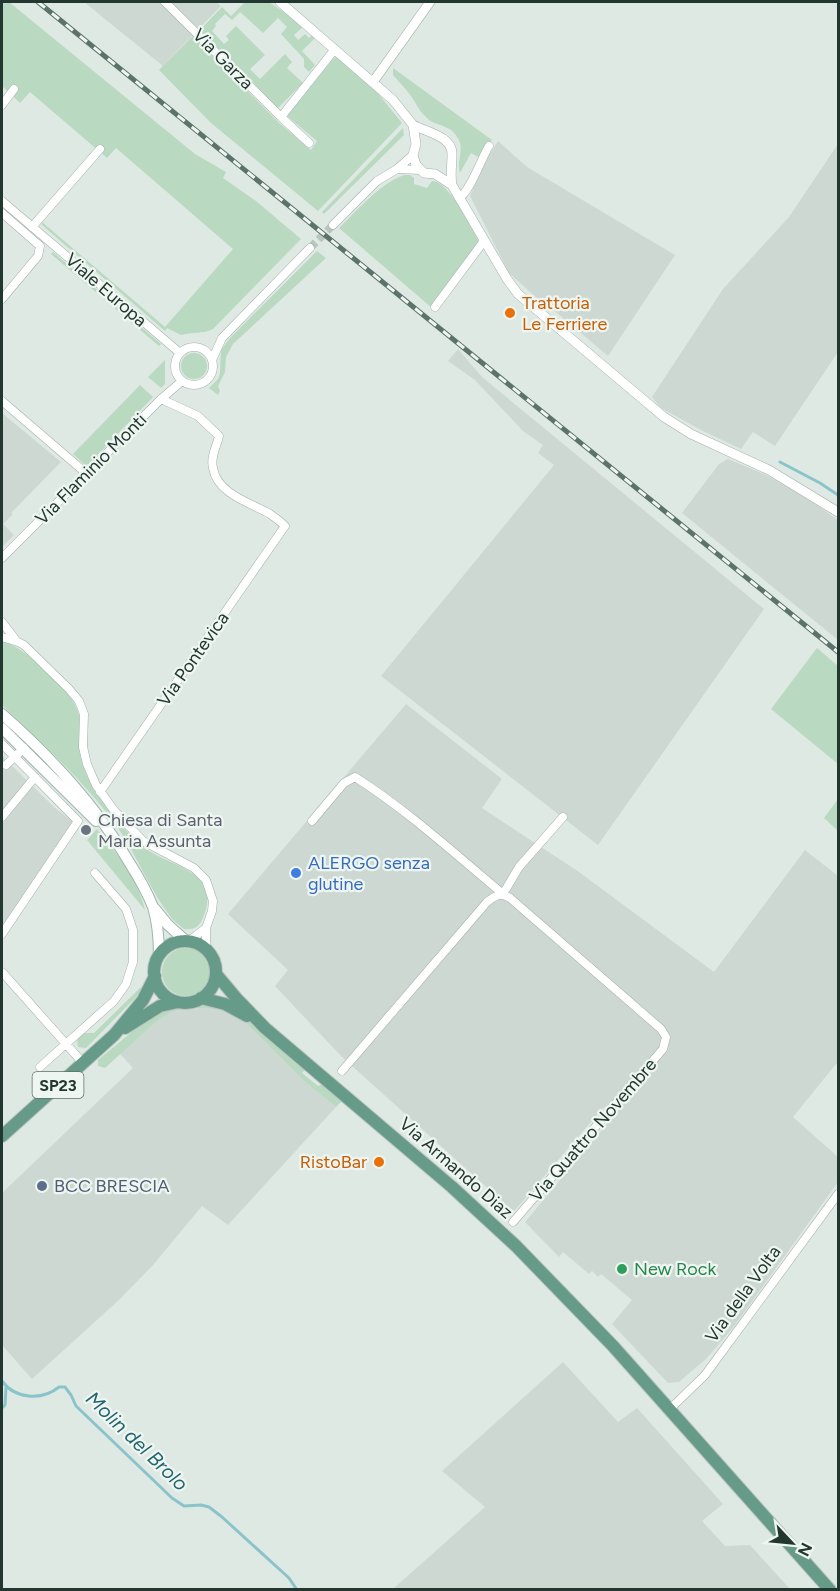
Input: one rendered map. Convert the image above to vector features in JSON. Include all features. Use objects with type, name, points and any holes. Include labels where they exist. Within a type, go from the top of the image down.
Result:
[{"type":"main road","points":[[2,714],[45,755],[89,803],[117,843],[153,906],[168,925],[188,941],[206,949],[214,959],[216,974],[212,988],[201,998],[190,1002],[178,1002],[163,993],[155,976],[155,966],[159,957],[170,945],[188,941]]},
{"type":"main road","points":[[2,728],[117,843]]},
{"type":"main road","points":[[24,748],[45,755]]},
{"type":"main road","points":[[153,906],[158,931],[159,957]]},
{"type":"main road","name":"Via Armando Diaz","points":[[216,974],[265,1028],[482,1214],[574,1304],[670,1409]]},
{"type":"main road","name":"SP23","points":[[2,1136],[114,1035],[143,1000],[155,976]]},
{"type":"main road","name":"Via Armando Diaz","points":[[201,998],[225,1004],[265,1028]]},
{"type":"main road","name":"SP23","points":[[114,1035],[152,1011],[169,1003],[178,1002]]},
{"type":"main road","points":[[670,1409],[827,1588]]},
{"type":"street","name":"Via Garza","points":[[165,2],[309,143]]},
{"type":"street","points":[[280,2],[393,100],[413,125],[439,136],[449,144],[452,156],[452,184],[484,241],[518,294],[651,407],[691,434],[769,470],[838,512]]},
{"type":"street","points":[[373,82],[430,2]]},
{"type":"street","points":[[281,117],[335,49]]},
{"type":"street","points":[[2,105],[14,89]]},
{"type":"street","points":[[333,225],[377,181],[397,169],[413,154],[416,144],[413,125]]},
{"type":"street","points":[[416,144],[423,137],[433,135]]},
{"type":"street","points":[[459,198],[466,192],[489,146]]},
{"type":"street","points":[[32,227],[100,149]]},
{"type":"street","points":[[413,154],[420,170]]},
{"type":"street","points":[[435,174],[444,170],[451,162]]},
{"type":"street","points":[[397,169],[420,170],[435,174],[452,184]]},
{"type":"street","name":"Viale Europa","points":[[2,201],[180,353]]},
{"type":"street","name":"Viale Europa","points":[[2,213],[40,246],[38,256],[2,299]]},
{"type":"street","points":[[435,307],[484,241]]},
{"type":"street","points":[[202,349],[222,338],[310,249]]},
{"type":"street","points":[[212,360],[202,349],[192,347],[180,353],[175,368],[182,381],[192,385],[207,380],[212,370],[212,360],[222,338]]},
{"type":"street","name":"Via Flaminio Monti","points":[[2,558],[161,399],[182,381]]},
{"type":"street","name":"Via Pontevica","points":[[100,792],[285,526],[268,513],[240,499],[221,484],[212,468],[219,436],[198,416],[161,399]]},
{"type":"street","points":[[2,401],[87,474]]},
{"type":"street","points":[[3,631],[53,673],[79,701],[84,719],[85,758],[100,792],[124,822],[143,841],[194,868],[206,880],[213,900],[206,928],[206,949]]},
{"type":"street","points":[[2,744],[78,821],[2,934]]},
{"type":"street","points":[[6,765],[24,748]]},
{"type":"street","points":[[2,817],[34,777]]},
{"type":"street","name":"Via Quattro Novembre","points":[[312,821],[344,783],[355,777],[510,898],[664,1032],[666,1041],[663,1049],[513,1222]]},
{"type":"street","points":[[57,800],[75,800]]},
{"type":"street","points":[[342,1071],[487,902],[496,895],[503,894],[519,867],[563,817]]},
{"type":"street","points":[[40,1067],[114,1001],[126,984],[133,962],[133,930],[126,909],[95,873]]},
{"type":"street","points":[[188,941],[206,928]]},
{"type":"street","points":[[2,972],[83,1063]]},
{"type":"street","name":"Via della Volta","points":[[670,1409],[705,1375],[838,1194]]},
{"type":"shaded area","points":[[84,2],[216,2],[221,6],[163,66]]},
{"type":"shaded area","points":[[498,141],[527,167],[675,255],[608,356],[550,307],[549,309],[509,273],[470,196],[485,162]]},
{"type":"shaded area","points":[[838,144],[838,352],[775,446],[753,432],[741,449],[661,408],[652,397],[723,289],[789,217]]},
{"type":"shaded area","points":[[458,349],[482,377],[764,609],[598,845],[381,676],[554,465],[538,453],[543,445],[523,431],[475,380],[448,361]]},
{"type":"shaded area","points":[[2,413],[61,462],[3,524],[14,535],[2,547]]},
{"type":"shaded area","points":[[728,459],[764,474],[806,497],[838,520],[838,640],[682,513],[719,464]]},
{"type":"shaded area","points":[[406,704],[502,779],[482,808],[579,872],[714,972],[805,850],[838,876],[838,1065],[836,1064],[793,1117],[838,1157],[838,1182],[735,1325],[706,1359],[679,1382],[668,1383],[612,1324],[632,1300],[601,1274],[598,1277],[592,1271],[589,1274],[563,1252],[559,1257],[525,1222],[622,1106],[603,1108],[515,1210],[512,1210],[341,1056],[275,986],[288,970],[228,914]]},
{"type":"shaded area","points":[[2,756],[55,808],[75,823],[2,927]]},
{"type":"shaded area","points":[[189,1008],[217,1009],[244,1021],[305,1082],[336,1107],[228,1225],[202,1206],[153,1265],[120,1299],[32,1379],[2,1345],[2,1193],[133,1068],[120,1054],[157,1021],[174,1011]]},
{"type":"shaded area","points":[[563,1362],[618,1422],[637,1408],[723,1504],[702,1521],[725,1546],[750,1545],[790,1589],[393,1589],[485,1507],[442,1471]]},
{"type":"green space","points":[[2,2],[9,2],[195,154],[226,172],[223,178],[256,201],[301,239],[213,329],[181,335],[167,328],[165,331],[42,225],[42,222],[165,327],[233,249],[116,148],[107,158],[30,92],[20,103],[2,86]]},
{"type":"green space","points":[[245,2],[269,2],[304,26],[294,35],[298,40],[305,34],[309,38],[312,35],[315,38],[302,51],[315,65],[309,72],[304,67],[304,59],[281,34],[287,27],[278,18],[263,33],[240,12],[232,20],[225,14],[215,24],[212,31],[224,44],[229,40],[226,36],[236,26],[265,55],[250,69],[260,79],[285,54],[292,62],[287,68],[303,83],[279,107],[276,107],[198,32],[222,7],[231,16]]},
{"type":"green space","points":[[193,36],[279,123],[311,150],[317,141],[287,116],[336,57],[367,80],[402,123],[318,211],[211,123],[159,70]]},
{"type":"green space","points":[[393,68],[492,140],[478,157],[471,153],[460,173],[459,140],[451,130],[429,120],[423,114],[393,75]]},
{"type":"green space","points":[[403,128],[404,135],[324,214],[322,212]]},
{"type":"green space","points":[[404,175],[414,178],[414,184],[427,188],[432,181],[445,188],[459,206],[479,242],[432,308],[339,228],[377,191]]},
{"type":"green space","points":[[317,251],[326,258],[233,344],[226,357],[225,372],[218,386],[220,391],[218,395],[209,388],[218,379],[220,373],[221,350],[230,338]]},
{"type":"green space","points":[[53,252],[161,344],[159,346],[51,254]]},
{"type":"green space","points":[[194,353],[203,357],[207,366],[203,375],[194,379],[185,375],[181,366],[185,357]]},
{"type":"green space","points":[[165,360],[165,384],[161,388],[148,377]]},
{"type":"green space","points":[[140,385],[153,397],[89,464],[85,465],[73,454]]},
{"type":"green space","points":[[2,641],[35,661],[68,694],[80,718],[79,750],[84,769],[97,794],[113,815],[146,849],[182,867],[201,881],[206,891],[207,904],[197,927],[184,929],[173,920],[157,897],[124,837],[103,808],[62,762],[2,705]]},
{"type":"green space","points":[[817,648],[838,666],[838,764],[771,709]]},
{"type":"green space","points":[[838,799],[838,831],[824,818]]},
{"type":"green space","points":[[97,829],[119,857],[138,888],[145,910],[87,840]]},
{"type":"green space","points":[[181,948],[191,948],[206,958],[210,972],[206,986],[200,992],[191,996],[181,996],[166,986],[162,977],[162,967],[172,952]]},
{"type":"green space","points":[[142,986],[140,993],[86,1048],[78,1047],[77,1040],[83,1033],[94,1033]]},
{"type":"green space","points":[[210,1003],[253,1024],[306,1068],[302,1073],[318,1086],[324,1084],[340,1098],[341,1102],[336,1107],[305,1082],[244,1021],[217,1009],[189,1008],[174,1011],[157,1021],[105,1068],[98,1066],[98,1060],[157,1013]]},
{"type":"waterway","points":[[780,462],[838,495]]},
{"type":"waterway","name":"Molin del Brolo","points":[[2,1381],[14,1392],[29,1396],[37,1396],[59,1387],[65,1387],[76,1406],[172,1498],[184,1506],[209,1507],[289,1578],[297,1590]]},
{"type":"waterway","points":[[2,1408],[5,1405],[6,1388]]},
{"type":"tunnel","points":[[310,248],[333,225]]},
{"type":"railway","points":[[38,2],[838,652]]},
{"type":"place","name":"Trattoria Le Ferriere","points":[[510,313]]},
{"type":"place","name":"Chiesa di Santa Maria Assunta","points":[[86,830]]},
{"type":"place","name":"ALERGO senza glutine","points":[[296,873]]},
{"type":"place","name":"RistoBar","points":[[379,1162]]},
{"type":"place","name":"BCC BRESCIA","points":[[42,1186]]},
{"type":"place","name":"New Rock","points":[[622,1269]]}]
